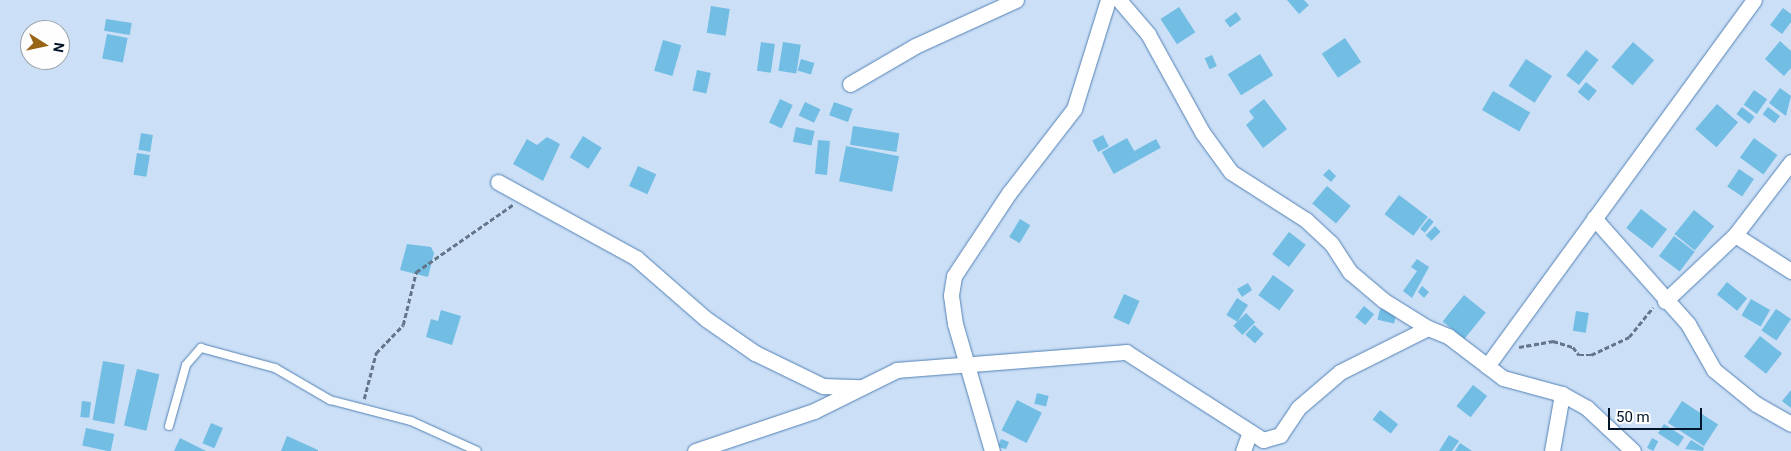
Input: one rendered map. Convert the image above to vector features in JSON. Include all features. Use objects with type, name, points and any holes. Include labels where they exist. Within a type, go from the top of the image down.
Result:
[{"type":"street","points":[[850,84],[915,46],[1016,0]]},
{"type":"street","points":[[992,451],[966,362],[951,295],[954,276],[1009,193],[1074,109],[1108,0]]},
{"type":"street","points":[[1120,0],[1148,34],[1202,132],[1231,172],[1306,220],[1331,243],[1350,272],[1383,300],[1428,328],[1448,336],[1503,378],[1562,394],[1611,425],[1633,451]]},
{"type":"street","points":[[1487,366],[1754,0]]},
{"type":"street","points":[[1665,301],[1735,236],[1791,162]]},
{"type":"street","points":[[498,182],[522,198],[636,258],[706,319],[755,353],[823,386],[862,387]]},
{"type":"street","points":[[1594,218],[1692,331],[1714,370],[1756,404],[1791,424]]},
{"type":"street","points":[[1735,236],[1791,271]]},
{"type":"street","points":[[695,451],[814,411],[897,370],[966,362],[1126,352],[1263,440],[1280,435],[1298,408],[1340,372],[1428,328]]},
{"type":"street","points":[[1552,451],[1562,394]]},
{"type":"street","points":[[1243,451],[1250,432]]},
{"type":"lane","points":[[170,426],[186,365],[202,348],[274,368],[330,400],[411,421],[477,451]]},
{"type":"path","points":[[366,408],[362,392],[376,353],[403,325],[416,272],[433,256],[490,225],[522,198]]},
{"type":"path","points":[[1498,351],[1553,341],[1573,348],[1579,356],[1591,355],[1629,336],[1652,308],[1665,301]]},
{"type":"building","points":[[1287,0],[1304,0],[1309,5],[1299,14]]},
{"type":"building","points":[[711,6],[730,9],[726,36],[707,33]]},
{"type":"building","points":[[1179,7],[1195,32],[1177,44],[1161,19]]},
{"type":"building","points":[[1783,8],[1791,14],[1791,22],[1782,34],[1770,25]]},
{"type":"building","points":[[1236,12],[1241,19],[1230,28],[1225,20]]},
{"type":"building","points":[[106,19],[132,23],[130,35],[104,31]]},
{"type":"building","points":[[107,34],[128,38],[123,63],[102,59]]},
{"type":"building","points":[[1345,38],[1361,62],[1338,78],[1322,54]]},
{"type":"building","points":[[663,40],[681,45],[672,76],[654,71]]},
{"type":"building","points":[[1780,41],[1791,51],[1791,68],[1784,76],[1765,59]]},
{"type":"building","points":[[761,42],[775,44],[771,73],[757,71]]},
{"type":"building","points":[[783,42],[801,45],[796,73],[778,71]]},
{"type":"building","points":[[1633,42],[1654,60],[1632,85],[1611,67]]},
{"type":"building","points":[[1586,50],[1599,60],[1579,85],[1566,75]]},
{"type":"building","points":[[1260,54],[1273,75],[1241,95],[1228,74]]},
{"type":"building","points":[[1212,55],[1217,66],[1210,69],[1205,58]]},
{"type":"building","points":[[801,59],[814,63],[811,75],[797,70]]},
{"type":"building","points":[[1526,59],[1552,76],[1535,103],[1509,86]]},
{"type":"building","points":[[697,70],[711,73],[706,93],[693,91]]},
{"type":"building","points":[[1586,82],[1597,91],[1589,101],[1578,92]]},
{"type":"building","points":[[1780,88],[1791,96],[1786,116],[1769,103]]},
{"type":"building","points":[[1754,90],[1767,99],[1757,114],[1744,105]]},
{"type":"building","points":[[1493,91],[1530,112],[1519,132],[1482,110]]},
{"type":"building","points":[[780,99],[793,105],[782,128],[769,123]]},
{"type":"building","points":[[1264,99],[1287,129],[1263,148],[1246,125],[1254,118],[1249,111]]},
{"type":"building","points":[[805,102],[820,109],[814,123],[799,116]]},
{"type":"building","points":[[834,102],[853,109],[848,122],[829,115]]},
{"type":"building","points":[[1717,104],[1738,122],[1716,147],[1695,129]]},
{"type":"building","points":[[1742,107],[1755,117],[1749,124],[1736,114]]},
{"type":"building","points":[[1768,107],[1780,116],[1775,123],[1763,114]]},
{"type":"building","points":[[853,126],[899,133],[896,152],[850,145]]},
{"type":"building","points":[[796,127],[815,131],[811,146],[793,142]]},
{"type":"building","points":[[141,133],[153,135],[150,152],[138,150]]},
{"type":"building","points":[[1103,135],[1109,147],[1098,152],[1092,140]]},
{"type":"building","points":[[583,136],[602,148],[588,169],[570,157]]},
{"type":"building","points":[[547,137],[560,144],[543,181],[513,164],[527,139],[537,145]]},
{"type":"building","points":[[1127,138],[1139,160],[1114,174],[1102,152]]},
{"type":"building","points":[[1754,138],[1777,155],[1763,174],[1740,157]]},
{"type":"building","points":[[1156,139],[1161,148],[1139,160],[1134,151]]},
{"type":"building","points":[[818,140],[830,141],[827,175],[815,174]]},
{"type":"building","points":[[846,146],[899,156],[892,192],[839,181]]},
{"type":"building","points":[[137,153],[150,155],[146,177],[134,175]]},
{"type":"building","points":[[638,166],[656,174],[647,194],[629,186]]},
{"type":"building","points":[[1329,169],[1336,176],[1331,182],[1323,175]]},
{"type":"building","points":[[1739,169],[1754,179],[1742,196],[1727,186]]},
{"type":"building","points":[[1327,186],[1351,206],[1336,224],[1312,204]]},
{"type":"building","points":[[1399,195],[1428,217],[1413,236],[1385,214]]},
{"type":"building","points":[[1641,209],[1667,229],[1652,248],[1626,228]]},
{"type":"building","points":[[1694,210],[1714,226],[1695,250],[1674,234]]},
{"type":"building","points":[[1429,218],[1434,222],[1425,233],[1420,229]]},
{"type":"building","points":[[1020,219],[1030,225],[1019,243],[1009,237]]},
{"type":"building","points":[[1435,226],[1441,232],[1431,241],[1426,235]]},
{"type":"building","points":[[1289,232],[1306,245],[1289,267],[1272,254]]},
{"type":"building","points":[[1674,236],[1695,252],[1680,272],[1659,256]]},
{"type":"building","points":[[407,244],[431,247],[434,253],[428,277],[400,270]]},
{"type":"building","points":[[1417,259],[1429,267],[1412,298],[1403,291],[1417,271],[1411,267]]},
{"type":"building","points":[[1273,275],[1294,290],[1279,311],[1258,295]]},
{"type":"building","points":[[1727,282],[1747,298],[1737,311],[1717,294]]},
{"type":"building","points":[[1248,283],[1252,290],[1242,297],[1237,289]]},
{"type":"building","points":[[1422,286],[1429,292],[1424,298],[1418,292]]},
{"type":"building","points":[[1124,294],[1140,301],[1129,325],[1113,318]]},
{"type":"building","points":[[1464,295],[1486,313],[1464,339],[1443,321]]},
{"type":"building","points":[[1237,298],[1248,305],[1237,322],[1226,315]]},
{"type":"building","points":[[1751,299],[1770,310],[1761,326],[1742,315]]},
{"type":"building","points":[[1364,306],[1374,314],[1365,325],[1355,317]]},
{"type":"building","points":[[1380,309],[1397,313],[1394,324],[1378,320]]},
{"type":"building","points":[[1776,309],[1791,319],[1776,341],[1761,331]]},
{"type":"building","points":[[441,310],[461,316],[452,345],[426,337],[431,319],[438,321]]},
{"type":"building","points":[[1576,311],[1589,313],[1586,333],[1573,331]]},
{"type":"building","points":[[1246,313],[1255,322],[1242,335],[1233,326]]},
{"type":"building","points":[[1254,325],[1264,334],[1255,343],[1245,335]]},
{"type":"building","points":[[1760,336],[1782,353],[1766,374],[1744,356]]},
{"type":"building","points":[[103,361],[125,365],[114,424],[93,420]]},
{"type":"building","points":[[137,369],[159,374],[146,431],[124,426]]},
{"type":"building","points":[[1473,385],[1487,396],[1471,417],[1456,406]]},
{"type":"building","points":[[1791,390],[1791,408],[1782,401]]},
{"type":"building","points":[[1037,393],[1049,396],[1046,407],[1034,404]]},
{"type":"building","points":[[1017,400],[1042,413],[1027,443],[1002,430]]},
{"type":"building","points":[[82,401],[91,402],[89,418],[80,417]]},
{"type":"building","points":[[1682,401],[1718,424],[1704,446],[1668,423]]},
{"type":"building","points":[[1380,410],[1398,424],[1391,434],[1373,419]]},
{"type":"building","points":[[211,423],[223,428],[214,448],[202,443]]},
{"type":"building","points":[[1664,424],[1684,437],[1678,446],[1658,433]]},
{"type":"building","points":[[86,428],[114,434],[111,451],[82,446]]},
{"type":"building","points":[[1449,435],[1459,441],[1452,451],[1439,451]]},
{"type":"building","points":[[287,436],[318,450],[318,451],[281,451]]},
{"type":"building","points":[[180,438],[206,451],[174,451]]},
{"type":"building","points":[[1652,438],[1658,441],[1653,451],[1647,448]]},
{"type":"building","points":[[1001,439],[1009,442],[1006,449],[998,447]]},
{"type":"building","points":[[1691,440],[1704,448],[1703,451],[1685,449]]},
{"type":"building","points":[[1460,443],[1472,451],[1455,451]]}]
